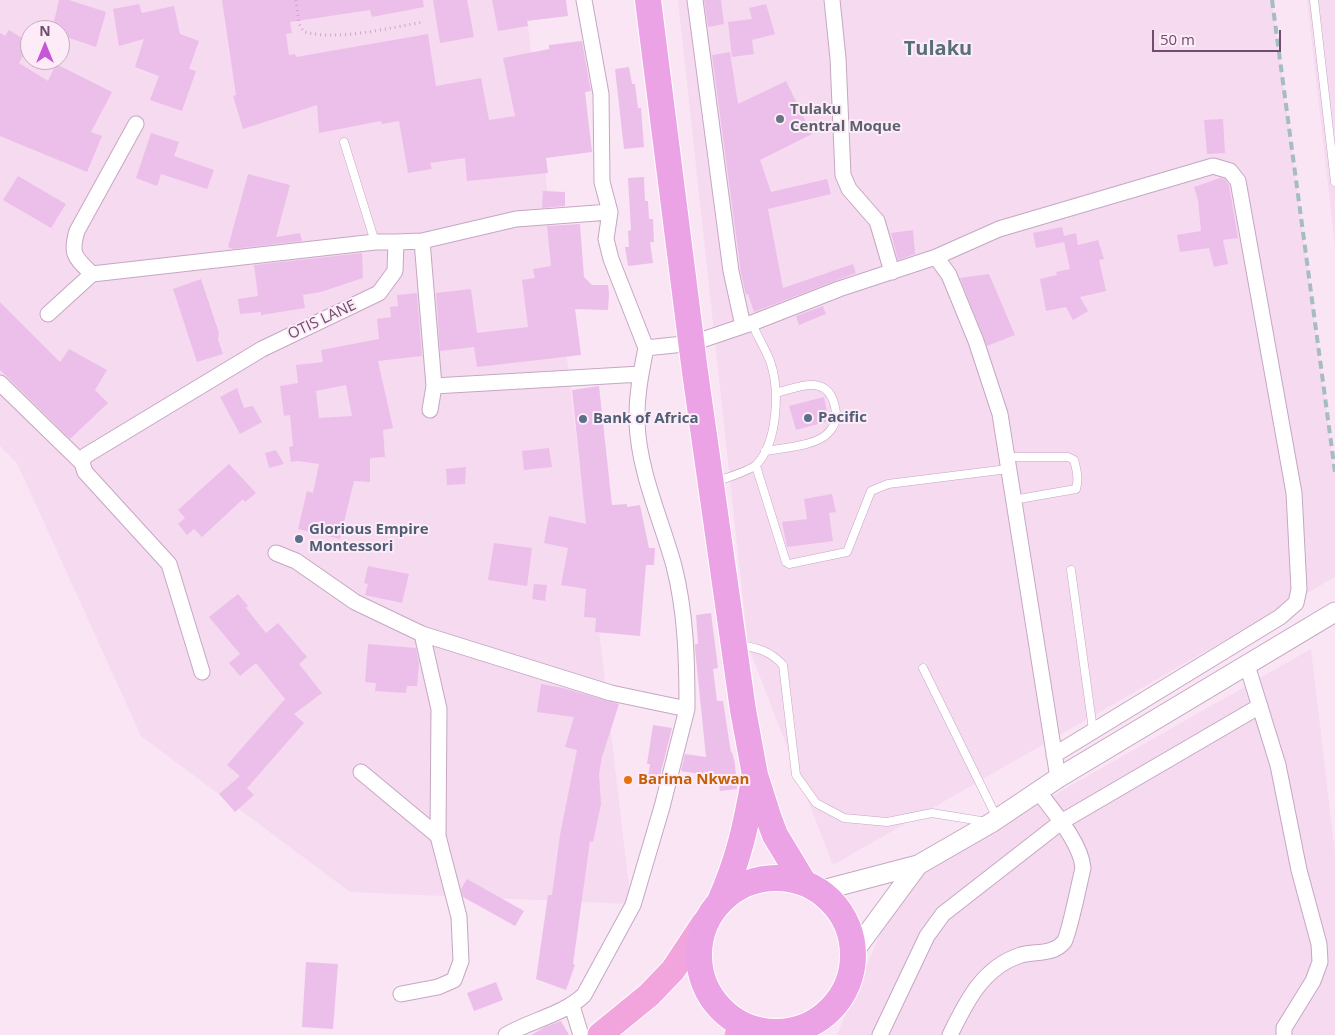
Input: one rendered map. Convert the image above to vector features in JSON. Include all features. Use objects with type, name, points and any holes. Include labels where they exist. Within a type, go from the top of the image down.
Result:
[{"type":"highway","points":[[648,0],[711,484],[733,643],[755,775],[775,835],[812,887],[833,903],[844,918],[851,935],[854,953],[847,986],[838,1001],[825,1035]]},
{"type":"highway","points":[[755,775],[743,839],[735,867],[720,901],[704,923],[698,949],[700,976],[712,1000],[731,1019],[754,1033],[782,1032],[803,1027],[822,1017],[838,1001]]},
{"type":"highway","points":[[720,901],[734,889],[760,880],[787,878],[812,887]]},
{"type":"main road","points":[[600,1035],[649,995],[673,970],[704,923]]},
{"type":"street","points":[[506,1035],[526,1024],[572,1006],[584,995],[633,905],[662,807],[687,709],[684,625],[676,577],[642,462],[637,424],[637,397],[646,348],[606,239],[610,212],[602,182],[601,94],[584,0]]},
{"type":"street","points":[[696,0],[731,272],[747,325]]},
{"type":"street","points":[[832,0],[838,58],[843,175],[849,189],[877,221],[892,272]]},
{"type":"street","points":[[92,274],[75,257],[73,247],[77,231],[136,124]]},
{"type":"street","points":[[646,348],[693,342],[747,325],[839,289],[936,257],[999,229],[1213,166],[1230,171],[1238,181],[1294,493],[1299,590],[1296,603],[1280,617],[1054,755]]},
{"type":"street","points":[[48,314],[92,274],[375,242],[422,241],[516,219],[610,212]]},
{"type":"street","points":[[422,241],[434,386],[430,410]]},
{"type":"street","name":"OTIS LANE","points":[[82,463],[85,456],[100,446],[262,348],[379,293],[395,271],[396,242]]},
{"type":"street","points":[[936,257],[949,275],[976,340],[1000,414],[1058,778]]},
{"type":"street","points":[[434,386],[640,374]]},
{"type":"street","points":[[0,383],[82,463],[85,472],[168,564],[202,672]]},
{"type":"street","points":[[276,553],[296,561],[355,602],[422,634],[611,693],[687,709]]},
{"type":"street","points":[[812,887],[918,866],[1058,778],[1335,612]]},
{"type":"street","points":[[401,994],[438,987],[454,980],[461,961],[459,917],[438,836],[439,709],[422,634]]},
{"type":"street","points":[[1247,665],[1278,765],[1299,870],[1319,944],[1320,962],[1313,981],[1284,1028],[1284,1035]]},
{"type":"street","points":[[880,1035],[927,936],[943,914],[1061,822],[1260,706]]},
{"type":"street","points":[[361,772],[438,836]]},
{"type":"street","points":[[950,1035],[968,996],[994,969],[1021,956],[1054,950],[1065,941],[1083,868],[1082,859],[1061,822],[1038,791]]},
{"type":"street","points":[[854,953],[918,866]]},
{"type":"street","points":[[572,1006],[581,1035]]},
{"type":"lane","points":[[1314,0],[1335,182]]},
{"type":"lane","points":[[344,142],[375,242]]},
{"type":"lane","points":[[711,484],[756,466],[765,451],[775,420],[776,393],[770,362],[747,325]]},
{"type":"lane","points":[[765,451],[811,443],[830,432],[838,416],[834,398],[824,387],[810,384],[776,393]]},
{"type":"lane","points":[[756,466],[786,562],[789,564],[847,552],[870,492],[888,484],[1008,463],[1068,457],[1074,460],[1078,483],[1076,489],[1014,500]]},
{"type":"lane","points":[[1071,570],[1093,730]]},
{"type":"lane","points":[[733,643],[764,649],[783,665],[796,775],[816,804],[844,818],[887,822],[932,813],[994,820]]},
{"type":"lane","points":[[923,668],[994,820]]},
{"type":"path","points":[[296,0],[299,24],[304,32],[314,35],[333,36],[424,22]]},
{"type":"shaded area","points":[[0,0],[525,0],[631,904],[350,892],[141,736],[17,463],[0,446]]},
{"type":"shaded area","points":[[678,0],[1272,0],[1335,474],[1335,577],[833,865],[748,646]]},
{"type":"shaded area","points":[[1307,0],[1335,0],[1335,246]]},
{"type":"shaded area","points":[[1311,649],[1335,854],[1335,1035],[837,1035],[881,932],[910,877]]},
{"type":"building","points":[[59,0],[69,0],[106,12],[96,47],[70,38],[70,20],[54,20]]},
{"type":"building","points":[[222,0],[423,0],[424,7],[372,17],[370,10],[290,22],[292,33],[286,34],[289,55],[295,54],[296,57],[428,34],[436,86],[481,78],[489,120],[515,116],[503,58],[549,49],[549,45],[582,41],[591,91],[585,92],[592,152],[546,158],[548,173],[467,181],[465,158],[430,163],[432,169],[408,173],[399,121],[382,124],[381,121],[319,133],[317,105],[243,129],[233,96],[236,95]]},
{"type":"building","points":[[433,0],[467,0],[474,37],[440,43]]},
{"type":"building","points":[[492,0],[566,0],[568,16],[527,21],[528,26],[498,31]]},
{"type":"building","points":[[704,0],[721,0],[724,24],[708,27]]},
{"type":"building","points":[[139,4],[142,13],[174,6],[180,34],[199,41],[189,69],[196,71],[182,111],[150,100],[159,76],[135,67],[144,39],[119,46],[113,9]]},
{"type":"building","points":[[766,4],[775,34],[752,40],[754,54],[732,57],[728,22],[752,19],[749,8]]},
{"type":"building","points":[[9,30],[20,37],[20,70],[30,70],[48,81],[53,70],[68,70],[112,92],[91,132],[102,136],[87,172],[0,136],[0,33],[5,36]]},
{"type":"building","points":[[730,52],[738,104],[786,81],[812,134],[760,160],[771,192],[827,179],[831,194],[768,209],[783,288],[853,264],[856,273],[754,312],[748,294],[746,295],[741,273],[712,55]]},
{"type":"building","points":[[629,67],[632,84],[635,84],[638,108],[641,108],[644,147],[624,149],[615,69]]},
{"type":"building","points":[[1223,119],[1225,153],[1207,154],[1204,120]]},
{"type":"building","points":[[151,133],[179,142],[174,156],[214,170],[207,189],[161,174],[157,186],[136,178]]},
{"type":"building","points":[[248,174],[290,185],[276,237],[300,233],[302,241],[233,249],[228,247]]},
{"type":"building","points":[[18,176],[66,204],[51,228],[3,200]]},
{"type":"building","points":[[644,177],[645,201],[648,201],[649,219],[653,219],[654,242],[650,242],[653,263],[628,266],[625,247],[629,247],[628,231],[631,230],[628,178]]},
{"type":"building","points":[[1220,178],[1225,179],[1229,185],[1238,238],[1223,240],[1228,264],[1214,267],[1209,248],[1180,252],[1177,235],[1201,231],[1198,200],[1194,187]]},
{"type":"building","points":[[543,191],[565,192],[565,206],[542,208]]},
{"type":"building","points":[[580,224],[584,277],[592,285],[608,285],[609,294],[608,310],[575,309],[581,355],[477,367],[474,347],[440,351],[436,293],[471,289],[477,333],[528,327],[522,280],[535,278],[533,269],[551,266],[547,226]]},
{"type":"building","points":[[1062,227],[1064,236],[1076,233],[1078,245],[1098,240],[1104,259],[1099,260],[1106,291],[1080,297],[1088,311],[1073,320],[1066,307],[1046,311],[1040,279],[1057,275],[1056,272],[1070,269],[1064,242],[1036,248],[1033,233]]},
{"type":"building","points":[[913,230],[915,254],[898,260],[891,233]]},
{"type":"building","points":[[362,253],[363,278],[321,292],[303,295],[305,308],[261,315],[261,312],[240,314],[238,299],[258,296],[254,265]]},
{"type":"building","points":[[989,274],[1015,335],[987,346],[960,278]]},
{"type":"building","points":[[201,279],[219,333],[218,340],[223,354],[197,362],[173,289]]},
{"type":"building","points":[[417,293],[422,356],[378,361],[393,428],[383,430],[385,457],[370,458],[370,482],[354,481],[340,539],[298,529],[307,491],[313,493],[319,464],[291,462],[289,447],[293,446],[290,415],[284,416],[280,386],[298,383],[296,365],[323,362],[321,350],[379,339],[377,319],[391,317],[390,307],[398,306],[397,295]],"holes":[[[346,385],[352,416],[319,418],[316,391]]]},
{"type":"building","points":[[0,302],[60,362],[69,349],[107,370],[95,390],[108,403],[70,439],[0,370]]},
{"type":"building","points":[[823,306],[826,314],[799,325],[796,316]]},
{"type":"building","points":[[599,386],[612,505],[627,504],[627,507],[640,505],[649,548],[655,548],[654,565],[646,565],[640,636],[595,632],[596,618],[584,617],[586,589],[561,585],[568,548],[544,543],[549,516],[586,524],[572,390]]},
{"type":"building","points":[[237,388],[244,408],[253,406],[262,422],[240,434],[220,397]]},
{"type":"building","points":[[824,397],[829,421],[796,430],[789,406]]},
{"type":"building","points":[[549,448],[552,467],[524,470],[522,451]]},
{"type":"building","points":[[276,450],[284,464],[269,468],[265,453]]},
{"type":"building","points":[[229,464],[256,493],[245,502],[243,499],[202,537],[194,529],[187,535],[178,524],[185,518],[178,510]]},
{"type":"building","points":[[466,467],[465,484],[447,485],[446,469]]},
{"type":"building","points":[[832,494],[836,512],[829,513],[833,541],[787,547],[782,522],[807,519],[804,499]]},
{"type":"building","points":[[494,543],[532,548],[527,586],[488,580]]},
{"type":"building","points":[[368,566],[409,574],[402,603],[365,595],[368,584],[364,583]]},
{"type":"building","points":[[534,584],[547,585],[545,601],[532,599]]},
{"type":"building","points":[[238,594],[248,606],[246,608],[266,633],[278,623],[307,657],[299,664],[322,693],[294,714],[304,723],[247,788],[254,795],[235,812],[219,794],[240,776],[227,765],[285,699],[256,663],[240,676],[229,663],[240,654],[209,617]]},
{"type":"building","points":[[711,613],[718,668],[713,669],[717,701],[723,701],[731,753],[735,764],[737,789],[720,791],[718,777],[681,771],[685,754],[706,757],[695,649],[695,644],[698,644],[696,615]]},
{"type":"building","points":[[368,644],[416,648],[419,663],[417,686],[407,686],[406,693],[375,691],[376,683],[365,682]]},
{"type":"building","points":[[541,684],[563,688],[619,704],[602,757],[599,774],[601,804],[593,842],[590,841],[573,964],[575,965],[566,990],[536,979],[548,895],[552,895],[560,835],[577,750],[565,747],[574,717],[537,712]]},
{"type":"building","points":[[653,725],[672,728],[659,780],[648,778],[650,764],[647,764]]},
{"type":"building","points":[[467,879],[524,911],[515,926],[463,897],[461,889]]},
{"type":"building","points":[[306,962],[338,964],[333,1029],[302,1027]]},
{"type":"building","points":[[496,982],[503,1000],[474,1011],[467,993]]},
{"type":"building","points":[[561,1021],[569,1035],[531,1035],[545,1027]]},
{"type":"railway","points":[[1272,0],[1335,472]]},
{"type":"place","name":"Tulaku Central Moque","points":[[780,119]]},
{"type":"place","name":"Pacific","points":[[808,418]]},
{"type":"place","name":"Bank of Africa","points":[[583,419]]},
{"type":"place","name":"Glorious Empire Montessori","points":[[299,539]]},
{"type":"place","name":"Barima Nkwan","points":[[628,780]]},
{"type":"district","name":"Tulaku","points":[[938,49]]}]
